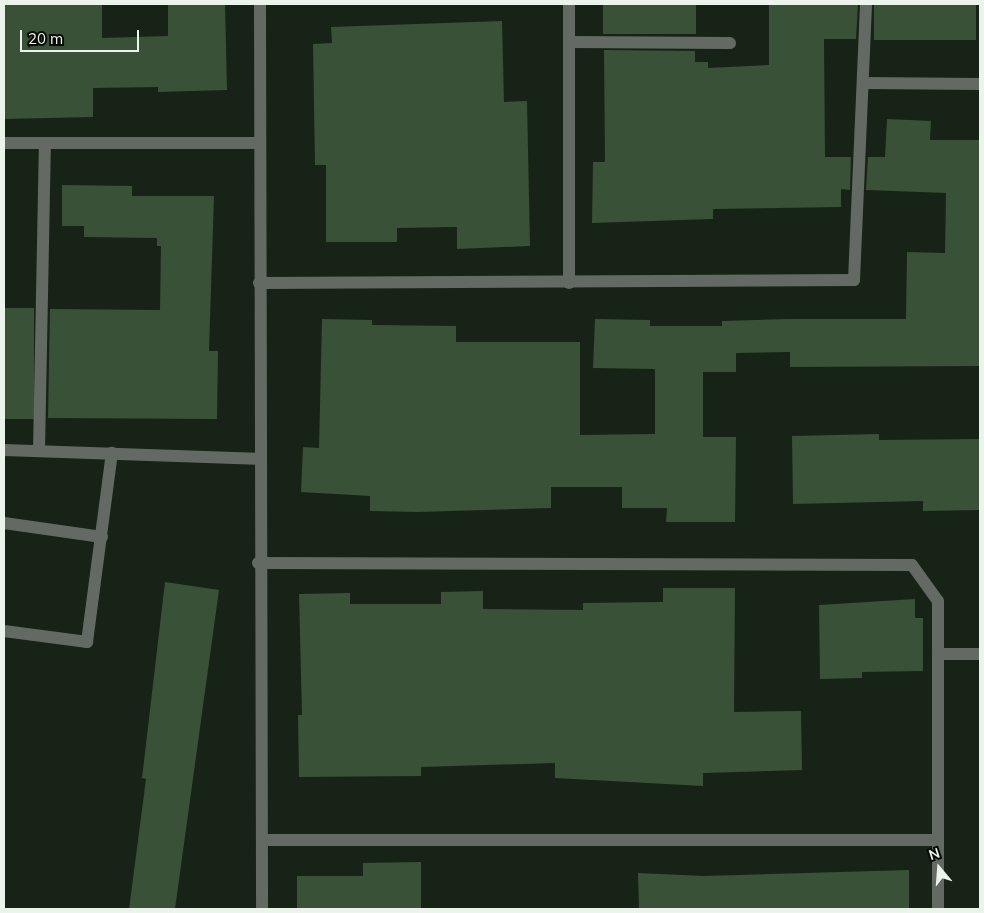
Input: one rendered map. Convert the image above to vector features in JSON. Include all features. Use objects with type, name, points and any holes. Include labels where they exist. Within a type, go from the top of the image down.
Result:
[{"type":"street","points":[[260,4],[259,284],[261,459],[258,563],[262,909]]},
{"type":"street","points":[[569,4],[569,283]]},
{"type":"street","points":[[259,284],[854,280],[866,4]]},
{"type":"street","points":[[569,42],[730,43]]},
{"type":"street","points":[[864,83],[980,84]]},
{"type":"street","points":[[4,143],[259,143]]},
{"type":"street","points":[[40,451],[45,143]]},
{"type":"street","points":[[4,450],[261,459]]},
{"type":"street","points":[[4,631],[87,642],[112,453]]},
{"type":"street","points":[[4,524],[102,537]]},
{"type":"street","points":[[258,563],[912,565],[938,601],[938,909]]},
{"type":"street","points":[[938,654],[980,654]]},
{"type":"street","points":[[262,840],[938,840]]},
{"type":"building","points":[[4,4],[102,4],[102,38],[168,36],[168,4],[225,4],[227,90],[158,92],[158,87],[93,88],[93,117],[4,119]]},
{"type":"building","points":[[603,4],[696,4],[696,34],[603,34]]},
{"type":"building","points":[[769,4],[858,4],[856,39],[824,39],[825,157],[851,157],[850,190],[841,189],[841,207],[713,209],[713,219],[592,223],[593,162],[605,162],[604,50],[695,51],[695,62],[708,62],[708,68],[769,65]]},
{"type":"building","points":[[874,4],[976,4],[976,40],[874,40]]},
{"type":"building","points":[[502,21],[504,102],[527,101],[530,246],[457,249],[457,227],[397,228],[397,242],[326,242],[326,165],[315,165],[313,44],[332,43],[331,27]]},
{"type":"building","points":[[887,119],[931,121],[930,140],[980,140],[980,366],[790,367],[790,352],[736,353],[736,372],[703,372],[703,437],[736,437],[735,522],[666,522],[667,508],[622,508],[622,487],[551,487],[551,508],[418,512],[370,511],[370,496],[301,492],[303,447],[319,448],[322,319],[372,320],[372,325],[456,326],[456,342],[580,342],[580,435],[655,434],[655,369],[593,368],[595,319],[650,320],[650,326],[722,326],[722,321],[906,319],[907,252],[945,253],[946,193],[866,190],[868,157],[885,157]]},
{"type":"building","points":[[62,185],[132,186],[132,196],[214,196],[209,351],[218,351],[217,419],[48,418],[50,309],[160,310],[161,246],[157,246],[157,238],[84,237],[84,226],[62,226]]},
{"type":"building","points":[[4,308],[34,308],[34,419],[4,419]]},
{"type":"building","points":[[879,434],[879,440],[980,439],[980,510],[923,511],[923,501],[793,504],[792,436]]},
{"type":"building","points":[[165,582],[219,590],[175,909],[129,909],[146,779],[142,778]]},
{"type":"building","points":[[663,588],[735,588],[734,712],[801,711],[802,770],[703,773],[703,786],[555,778],[555,763],[421,767],[421,776],[299,777],[298,715],[302,715],[299,594],[350,593],[350,604],[441,604],[441,592],[483,591],[483,609],[583,610],[583,603],[663,602]]},
{"type":"building","points":[[915,599],[915,618],[923,618],[923,671],[862,672],[862,678],[820,679],[819,605]]},
{"type":"building","points":[[421,862],[421,909],[297,909],[297,876],[363,876],[363,863]]},
{"type":"building","points":[[909,870],[909,909],[639,909],[638,873],[704,876]]}]
